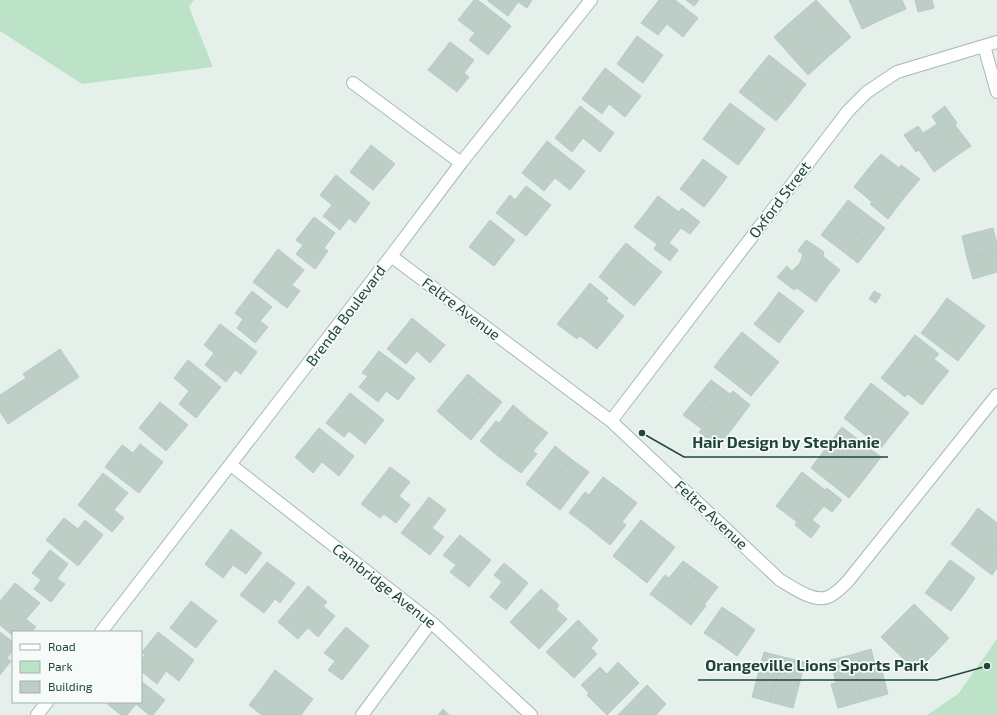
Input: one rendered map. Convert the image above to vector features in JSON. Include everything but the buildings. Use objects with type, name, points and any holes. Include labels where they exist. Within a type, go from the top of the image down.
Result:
[{"type":"street","name":"Brenda Boulevard","points":[[102,631],[231,465],[461,163],[591,0]]},
{"type":"street","name":"Oxford Street","points":[[611,421],[848,111],[867,92],[898,72],[997,42]]},
{"type":"street","points":[[984,46],[997,92]]},
{"type":"street","points":[[353,83],[461,163]]},
{"type":"street","name":"Feltre Avenue","points":[[391,256],[611,421],[780,580],[800,592],[819,598],[828,597],[836,593],[848,581],[997,395]]},
{"type":"street","name":"Cambridge Avenue","points":[[231,465],[431,622],[531,715]]},
{"type":"street","points":[[362,715],[431,622]]},
{"type":"street","points":[[37,715],[46,703]]},
{"type":"green space","points":[[0,0],[194,0],[189,7],[213,67],[82,84],[0,31]]},
{"type":"green space","points":[[997,639],[997,715],[927,715],[958,694]]},
{"type":"place","name":"Hair Design by Stephanie","points":[[642,433]]},
{"type":"place","name":"Orangeville Lions Sports Park","points":[[987,666]]}]
